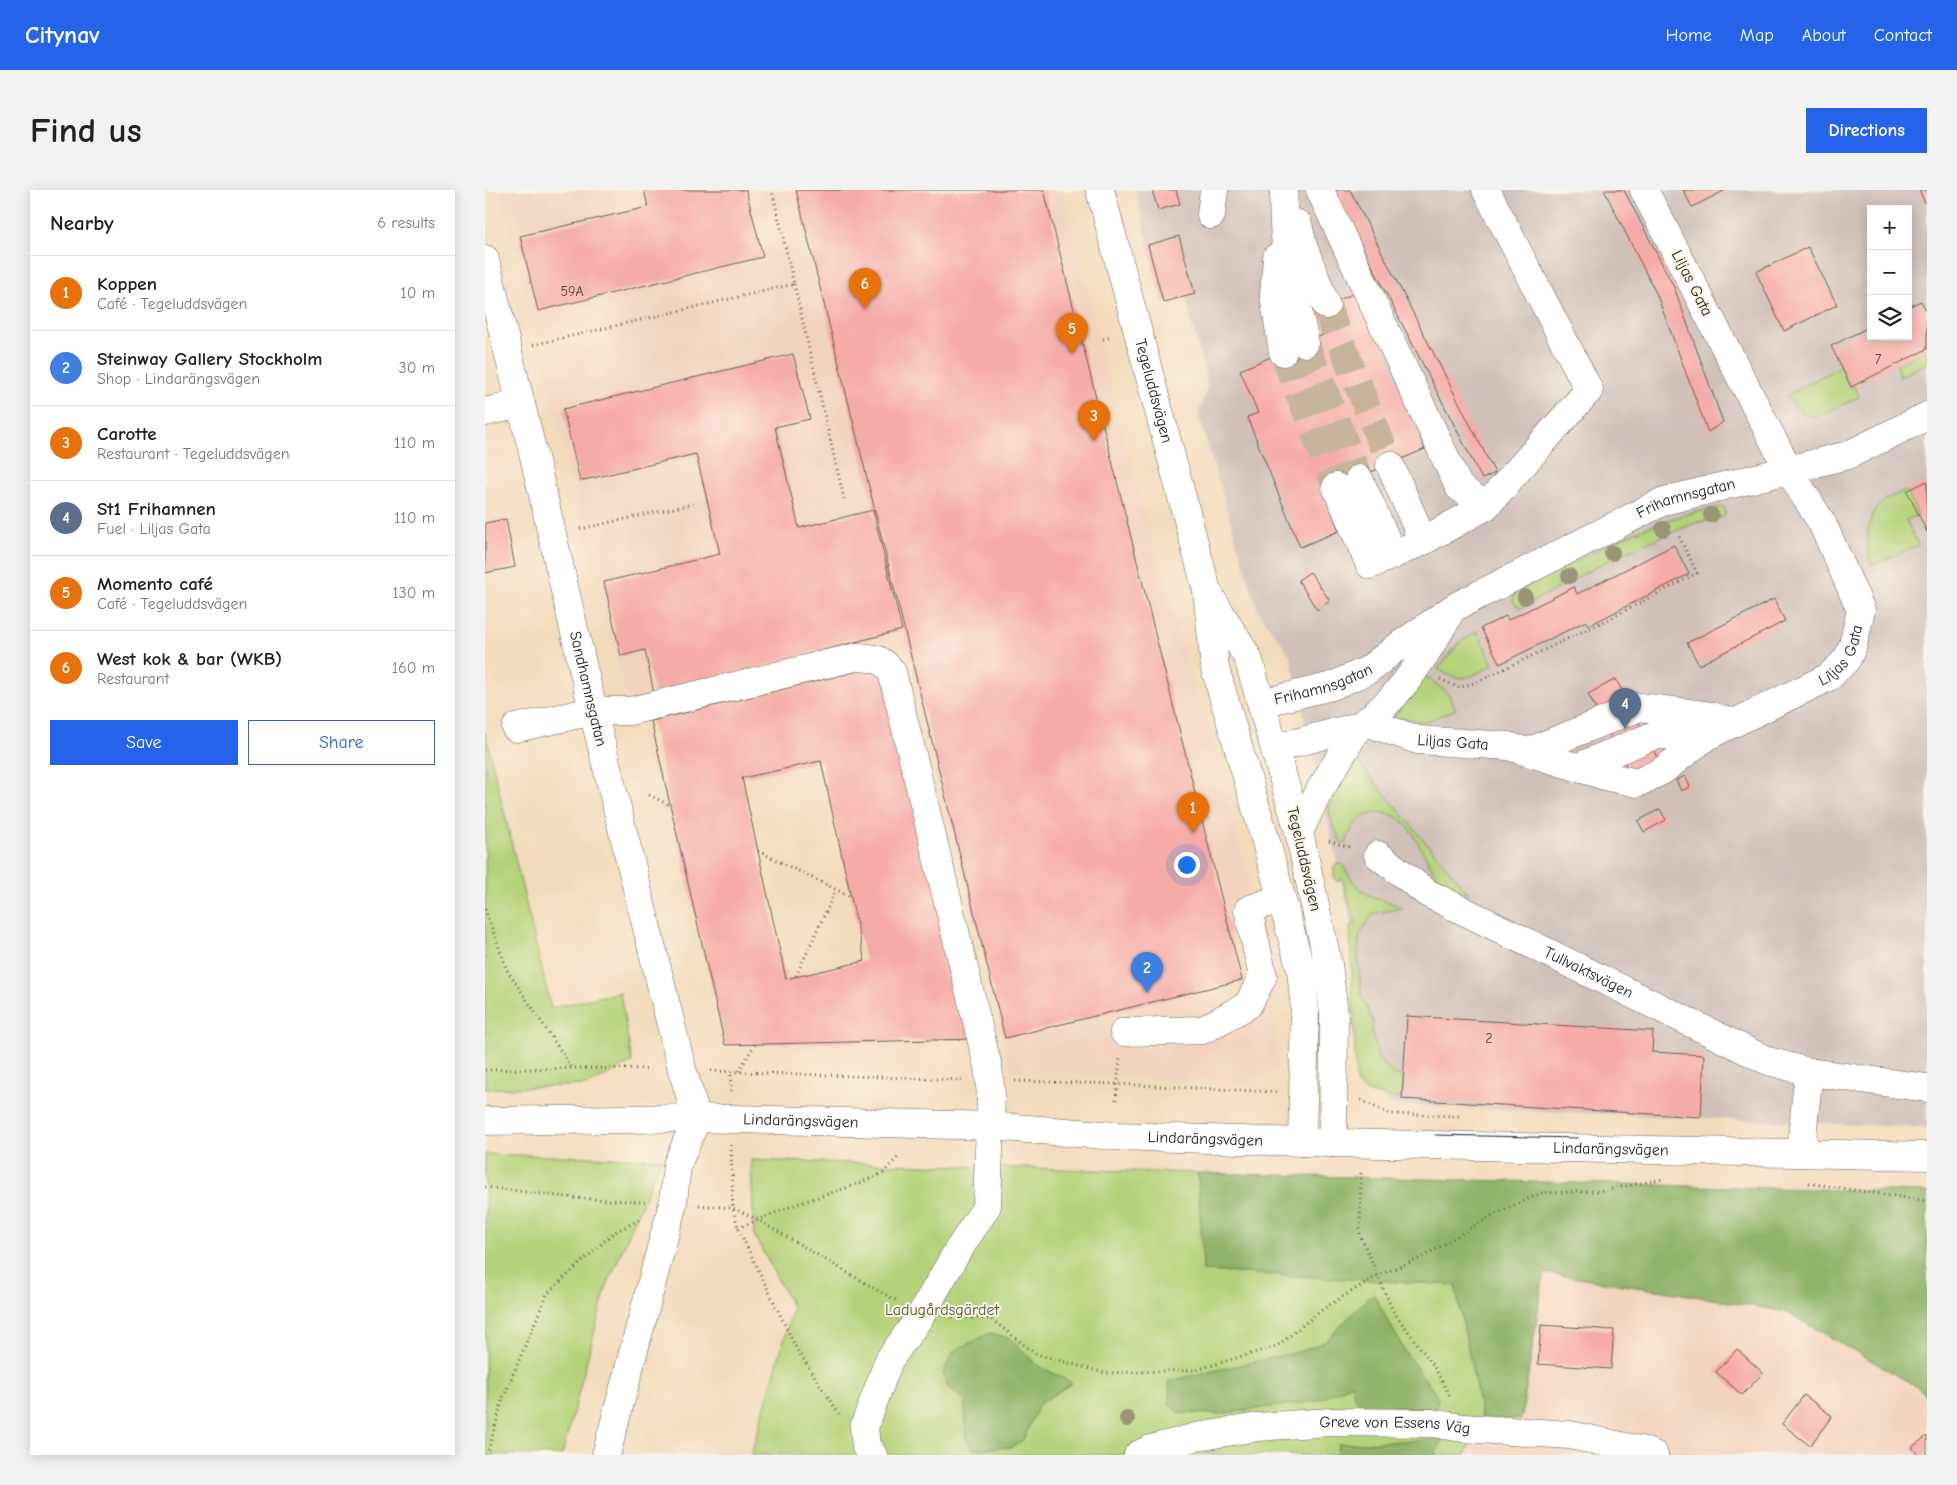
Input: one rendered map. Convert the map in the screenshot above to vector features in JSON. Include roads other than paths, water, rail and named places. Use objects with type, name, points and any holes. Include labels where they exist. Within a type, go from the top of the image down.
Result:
[{"type":"street","name":"Tegeluddsvägen","points":[[1100,190],[1207,591],[1215,668],[1301,970],[1305,1011],[1302,1142]]},
{"type":"street","points":[[1320,190],[1459,487],[1486,506]]},
{"type":"street","points":[[1347,483],[1370,565],[1423,540],[1486,506],[1589,390],[1487,190]]},
{"type":"street","name":"Liljas Gata","points":[[1362,724],[1418,740],[1508,746],[1605,776],[1637,783],[1662,772],[1707,736],[1829,677],[1847,659],[1853,645],[1861,610],[1822,523],[1788,469],[1644,190]]},
{"type":"street","points":[[1286,196],[1293,201],[1303,246],[1326,305]]},
{"type":"street","points":[[1286,196],[1293,290],[1294,347]]},
{"type":"street","name":"Sandhamnsgatan","points":[[485,259],[593,711],[682,1069],[697,1118]]},
{"type":"street","points":[[485,412],[521,404]]},
{"type":"street","name":"Frihamnsgatan","points":[[1227,712],[1331,686],[1368,670],[1399,645],[1455,607],[1664,501],[1849,455],[1927,416]]},
{"type":"street","points":[[1390,465],[1423,540]]},
{"type":"street","name":"Tegeluddsvägen","points":[[1207,591],[1248,658],[1276,748],[1299,832],[1328,964],[1334,1014],[1333,1143]]},
{"type":"street","points":[[1299,832],[1317,795],[1362,724],[1389,702],[1420,662],[1455,607]]},
{"type":"street","points":[[516,728],[593,711],[629,711],[856,657],[871,658],[885,662],[892,672],[991,1080],[987,1206],[957,1252],[923,1312],[889,1360],[864,1427],[870,1451]]},
{"type":"street","points":[[1527,752],[1640,707],[1711,716],[1734,723]]},
{"type":"street","points":[[1241,756],[1362,724]]},
{"type":"street","points":[[1578,768],[1655,734],[1707,736]]},
{"type":"street","name":"Tullvaktsvägen","points":[[1378,855],[1427,893],[1768,1061],[1809,1072],[1927,1088]]},
{"type":"street","points":[[1123,1042],[1203,1030],[1248,1005],[1263,976],[1248,910],[1281,898]]},
{"type":"street","points":[[1802,1152],[1809,1072]]},
{"type":"street","points":[[606,1455],[673,1203],[677,1165],[697,1118]]},
{"type":"street","name":"Lindarängsvägen","points":[[485,1121],[697,1118],[989,1126],[1116,1136],[1333,1143],[1927,1156]]},
{"type":"street","name":"Greve von Essens Väg","points":[[1138,1455],[1151,1449],[1196,1437],[1258,1428],[1330,1422],[1432,1423],[1463,1428],[1570,1435],[1644,1451],[1654,1455]]},
{"type":"tunnel","points":[[1326,305],[1390,465]]},
{"type":"tunnel","points":[[1305,343],[1359,479]]},
{"type":"tunnel","points":[[1283,352],[1336,487]]},
{"type":"tram line","points":[[1435,1135],[1578,1138]]},
{"type":"place","name":"West kok & bar (WKB)","points":[[865,309]]},
{"type":"place","name":"Momento café","points":[[1072,354]]},
{"type":"place","name":"Carotte","points":[[1094,441]]},
{"type":"place","name":"St1 Frihamnen","points":[[1625,729]]},
{"type":"place","name":"Koppen","points":[[1193,833]]},
{"type":"place","name":"Steinway Gallery Stockholm","points":[[1147,993]]},
{"type":"park label","name":"Ladugårdsgärdet","points":[[942,1310]]}]
